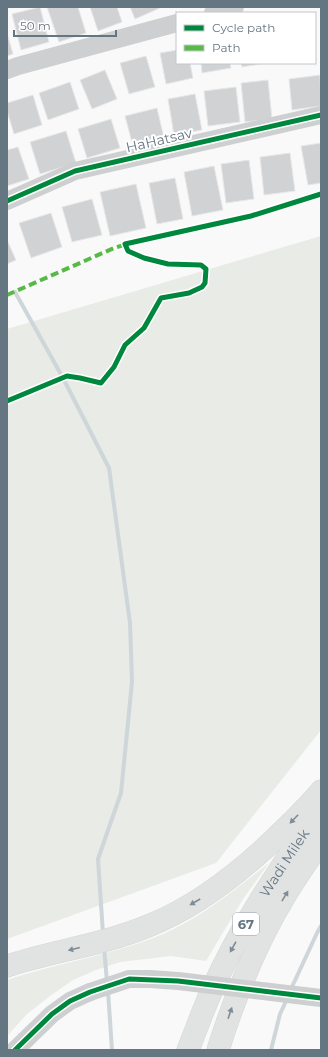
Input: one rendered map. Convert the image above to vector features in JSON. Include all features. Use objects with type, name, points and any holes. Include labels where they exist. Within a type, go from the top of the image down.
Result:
[{"type":"highway","points":[[7,966],[120,936],[148,926],[178,912],[202,898],[249,862],[278,836],[321,791]]},
{"type":"highway","name":"Wadi Milek","points":[[188,1050],[212,990],[232,950],[270,885],[321,808]]},
{"type":"highway","name":"Wadi Milek","points":[[218,1050],[236,997],[265,932],[286,894],[321,841]]},
{"type":"street","points":[[217,12],[235,7]]},
{"type":"street","points":[[7,70],[176,23]]},
{"type":"street","name":"HaHatsav","points":[[7,201],[76,171],[321,115]]},
{"type":"street","points":[[15,1050],[52,1014],[70,1002],[90,992],[129,979],[178,981],[321,998]]},
{"type":"shaded area","points":[[321,236],[321,730],[216,863],[7,939],[7,329]]},
{"type":"shaded area","points":[[269,863],[243,899],[206,961],[171,956],[120,962],[96,970],[73,980],[50,996],[27,1014],[7,1036],[7,980],[133,945],[167,932],[213,906]]},
{"type":"building","points":[[40,7],[49,42],[21,50],[12,14]]},
{"type":"building","points":[[47,7],[78,7],[86,33],[59,42]]},
{"type":"building","points":[[90,7],[117,7],[122,22],[98,31]]},
{"type":"building","points":[[130,7],[159,7],[160,8],[135,19]]},
{"type":"building","points":[[7,33],[13,54],[7,56]]},
{"type":"building","points":[[176,50],[176,64],[190,64],[193,78],[166,84],[160,53]]},
{"type":"building","points":[[146,56],[155,87],[129,94],[120,63]]},
{"type":"building","points":[[201,64],[230,64],[231,68],[202,73]]},
{"type":"building","points":[[241,64],[260,64],[242,67]]},
{"type":"building","points":[[105,70],[117,99],[92,109],[80,80]]},
{"type":"building","points":[[320,75],[321,106],[292,110],[289,79]]},
{"type":"building","points":[[268,80],[272,119],[245,122],[241,83]]},
{"type":"building","points":[[70,82],[79,109],[48,120],[39,93]]},
{"type":"building","points":[[236,87],[240,122],[208,126],[204,91]]},
{"type":"building","points":[[195,94],[202,130],[174,135],[168,99]]},
{"type":"building","points":[[33,95],[42,125],[14,134],[7,111],[7,103]]},
{"type":"building","points":[[157,108],[164,138],[133,146],[125,116]]},
{"type":"building","points":[[111,119],[120,148],[87,158],[78,129]]},
{"type":"building","points":[[66,131],[76,163],[40,174],[30,142]]},
{"type":"building","points":[[321,143],[321,183],[308,185],[301,146]]},
{"type":"building","points":[[18,147],[29,179],[7,186],[7,150]]},
{"type":"building","points":[[290,153],[295,191],[264,195],[260,157]]},
{"type":"building","points":[[249,160],[254,199],[226,203],[221,164]]},
{"type":"building","points":[[214,166],[223,210],[192,216],[184,172]]},
{"type":"building","points":[[175,178],[183,219],[157,224],[149,183]]},
{"type":"building","points":[[136,184],[146,228],[110,236],[100,192]]},
{"type":"building","points":[[92,199],[102,235],[72,242],[62,207]]},
{"type":"building","points":[[51,213],[62,247],[31,258],[19,223]]},
{"type":"building","points":[[7,240],[16,260],[7,264]]},
{"type":"waterway","points":[[15,292],[63,378],[109,468],[130,623],[132,682],[121,793],[98,859],[103,934]]},
{"type":"waterway","points":[[291,989],[321,926]]},
{"type":"waterway","points":[[104,947],[107,982]]},
{"type":"waterway","points":[[108,991],[112,1050]]},
{"type":"waterway","points":[[271,1050],[280,1014],[287,999]]},
{"type":"marked path","points":[[7,295],[114,248],[127,244]]},
{"type":"cycle path","points":[[7,201],[75,171],[321,115]]},
{"type":"cycle path","points":[[7,401],[67,376],[101,383],[114,367],[125,345],[144,328],[161,298],[189,293],[202,287],[205,283],[206,269],[201,265],[168,264],[144,258],[128,251],[125,244],[251,216],[321,194]]},
{"type":"cycle path","points":[[15,1050],[52,1014],[70,1001],[90,992],[129,979],[178,981],[321,998]]}]
